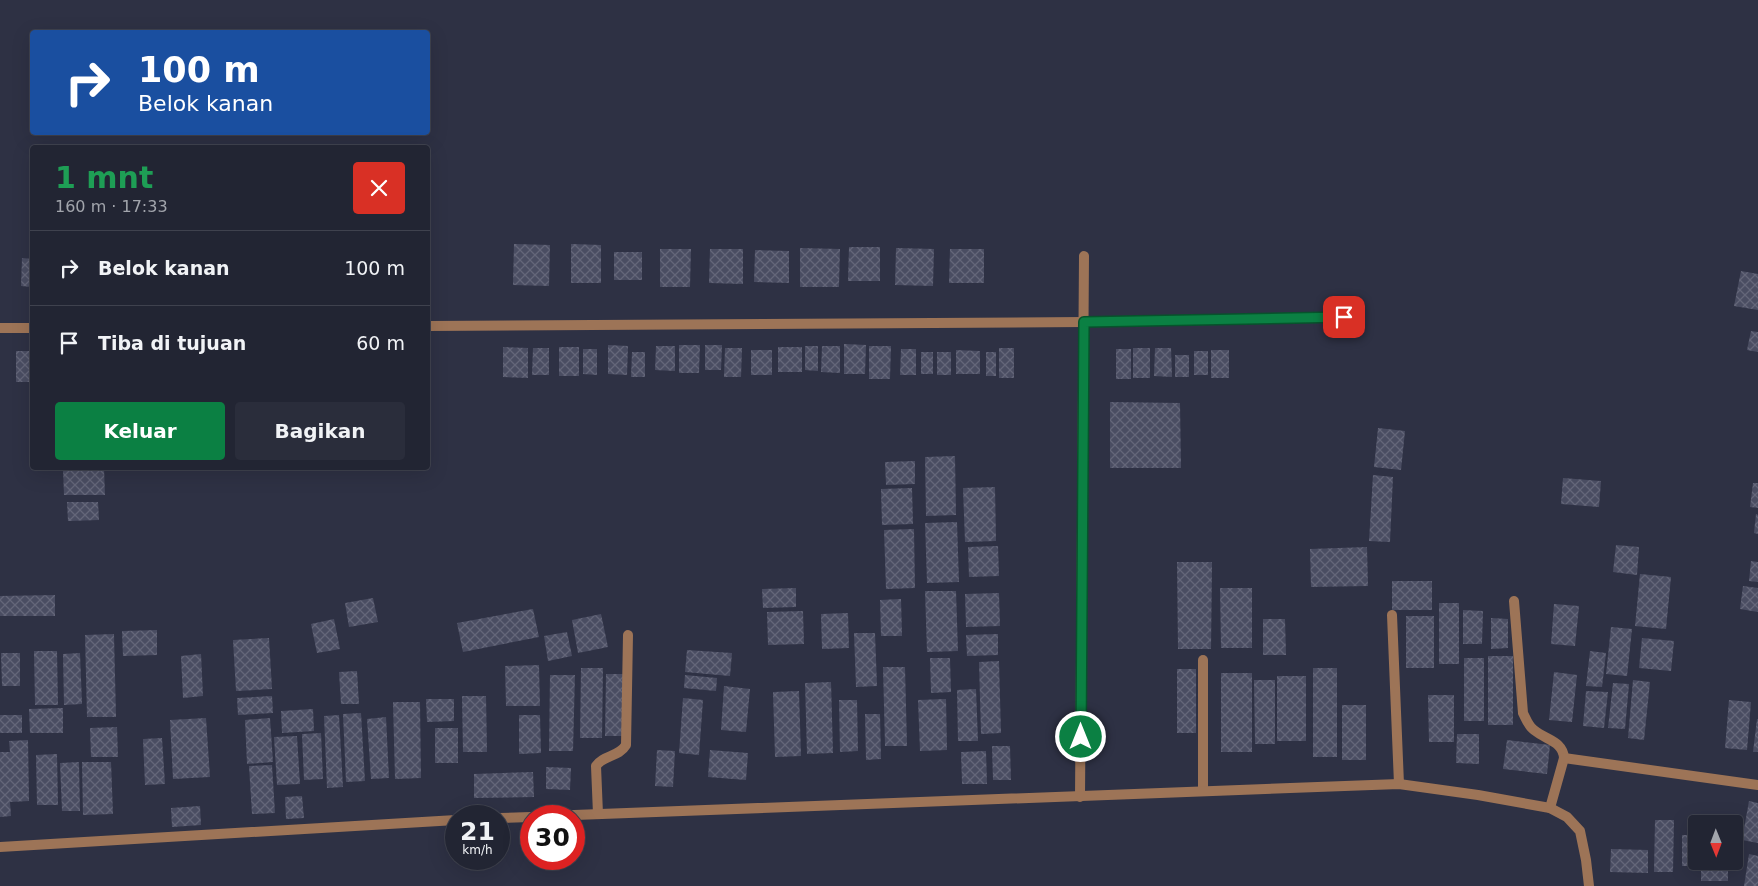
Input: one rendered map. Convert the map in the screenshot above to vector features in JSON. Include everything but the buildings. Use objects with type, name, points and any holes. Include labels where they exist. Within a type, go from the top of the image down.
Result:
[{"type":"street","points":[[1080,797],[1084,256]]},
{"type":"street","points":[[430,326],[1084,322],[1344,317]]},
{"type":"street","points":[[0,328],[30,328]]},
{"type":"street","points":[[1514,601],[1523,713],[1532,729],[1558,744],[1564,750],[1564,758],[1550,808]]},
{"type":"street","points":[[1392,615],[1399,784]]},
{"type":"street","points":[[598,814],[596,766],[599,762],[622,751],[626,745],[628,635]]},
{"type":"street","points":[[1203,660],[1203,792]]},
{"type":"street","points":[[1564,758],[1758,785]]},
{"type":"street","points":[[585,815],[1399,784],[1478,795],[1550,808],[1567,817],[1580,831],[1589,886]]},
{"type":"street","points":[[0,847],[445,821]]},
{"type":"route","points":[[1081,737],[1084,322],[1344,317]]}]
